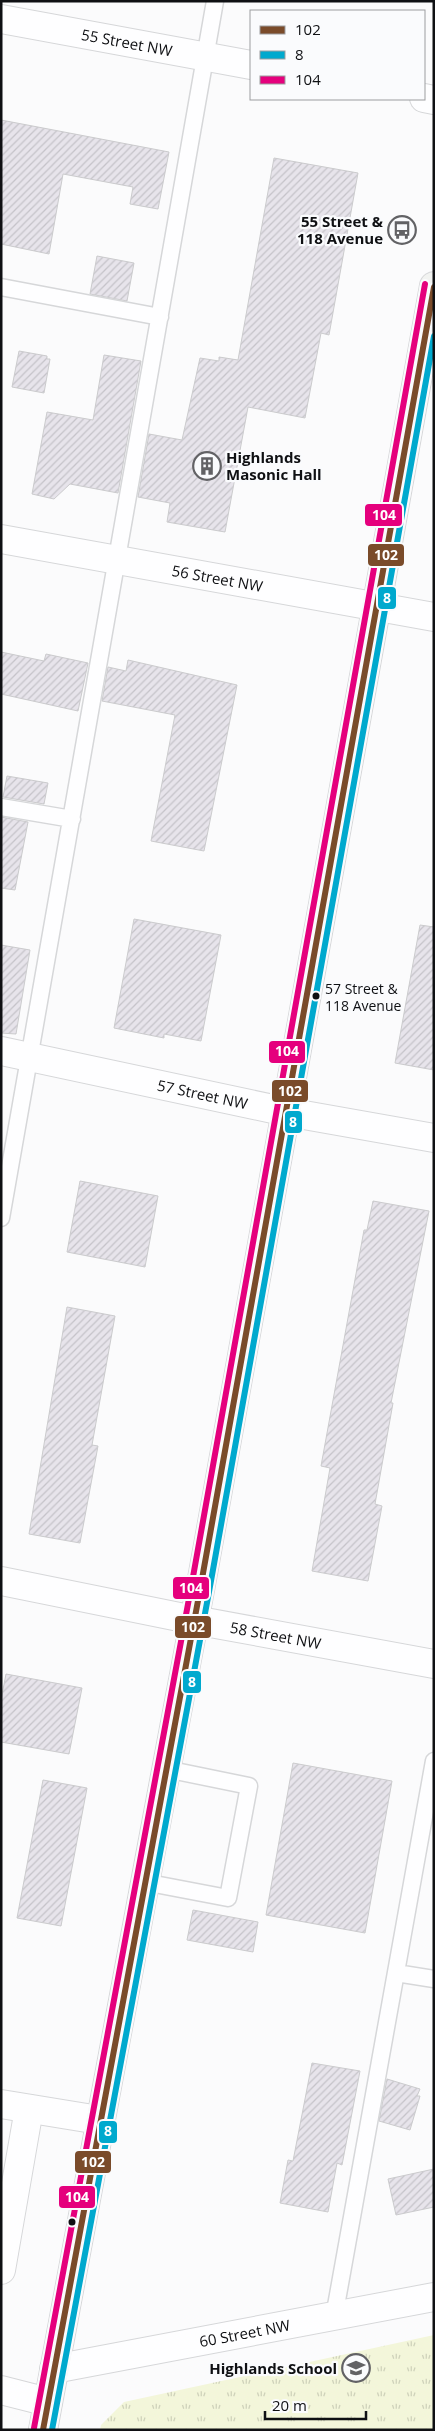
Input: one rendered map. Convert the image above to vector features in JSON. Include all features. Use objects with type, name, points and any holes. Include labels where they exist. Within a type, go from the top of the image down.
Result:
[{"type":"main road","points":[[43,2430],[98,2120],[194,1620],[287,1112],[434,286]]},
{"type":"street","name":"55 Street NW","points":[[1,18],[250,65]]},
{"type":"street","name":"56 Street NW","points":[[1,539],[118,559],[376,608],[434,616]]},
{"type":"street","name":"57 Street NW","points":[[1,1051],[287,1112],[434,1138]]},
{"type":"street","name":"58 Street NW","points":[[1,1581],[194,1620],[434,1664]]},
{"type":"street","points":[[1,2104],[98,2120]]},
{"type":"street","points":[[1,2270],[29,2109]]},
{"type":"street","name":"60 Street NW","points":[[54,2369],[434,2297]]},
{"type":"street","points":[[1,2390],[48,2402]]},
{"type":"lane","points":[[1,1218],[215,1]]},
{"type":"lane","points":[[1,287],[160,317]]},
{"type":"lane","points":[[1,807],[72,819]]},
{"type":"lane","points":[[334,2317],[434,1761]]},
{"type":"lane","points":[[144,1882],[228,1898],[249,1786],[166,1769]]},
{"type":"lane","points":[[396,1973],[434,1979]]},
{"type":"green space","name":"Highlands School","points":[[434,2335],[434,2430],[100,2430],[101,2425],[124,2402]]},
{"type":"building","points":[[1,120],[169,152],[158,209],[130,204],[133,187],[63,174],[49,254],[1,244]]},
{"type":"building","points":[[274,158],[358,173],[329,335],[321,333],[305,418],[248,407],[225,532],[167,522],[170,503],[138,497],[149,434],[182,440],[200,358],[219,361],[219,357],[238,360]]},
{"type":"building","points":[[97,256],[134,263],[127,301],[90,294]]},
{"type":"building","points":[[19,351],[47,356],[47,359],[50,359],[44,393],[12,387]]},
{"type":"building","points":[[104,355],[141,361],[118,493],[70,484],[54,499],[32,494],[47,412],[93,420]]},
{"type":"building","points":[[1,652],[44,661],[46,654],[88,663],[78,711],[1,694]]},
{"type":"building","points":[[128,660],[237,685],[204,851],[151,841],[175,715],[102,701],[108,667],[126,671]]},
{"type":"building","points":[[7,776],[48,783],[44,804],[3,797]]},
{"type":"building","points":[[1,817],[28,822],[15,890],[1,888]]},
{"type":"building","points":[[134,919],[221,935],[201,1041],[164,1034],[164,1038],[114,1028]]},
{"type":"building","points":[[420,925],[434,927],[434,1070],[395,1063]]},
{"type":"building","points":[[1,945],[30,950],[16,1034],[1,1033]]},
{"type":"building","points":[[80,1181],[158,1196],[145,1267],[67,1252]]},
{"type":"building","points":[[373,1201],[429,1211],[391,1403],[393,1403],[375,1504],[382,1506],[368,1581],[312,1571],[330,1468],[321,1466],[364,1230],[367,1230]]},
{"type":"building","points":[[67,1307],[115,1316],[92,1445],[98,1446],[80,1543],[29,1534]]},
{"type":"building","points":[[6,1674],[82,1688],[69,1754],[1,1742],[1,1700]]},
{"type":"building","points":[[293,1763],[392,1781],[365,1933],[266,1915]]},
{"type":"building","points":[[43,1780],[87,1788],[61,1926],[17,1918]]},
{"type":"building","points":[[193,1910],[258,1922],[253,1952],[187,1940]]},
{"type":"building","points":[[312,2063],[360,2071],[342,2165],[337,2163],[328,2212],[280,2203],[288,2160],[293,2161]]},
{"type":"building","points":[[387,2079],[420,2089],[417,2096],[420,2096],[410,2130],[379,2121]]},
{"type":"building","points":[[434,2169],[434,2207],[396,2215],[388,2179]]},
{"type":"transit line","name":"104","points":[[34,2428],[191,1588],[425,284]]},
{"type":"transit line","name":"102","points":[[43,2430],[200,1590],[434,287]]},
{"type":"transit line","name":"8","points":[[52,2430],[209,1592],[434,336]]},
{"type":"place","name":"55 Street & 118 Avenue","points":[[402,230]]},
{"type":"place","name":"Highlands Masonic Hall","points":[[207,466]]},
{"type":"place","name":"57 Street & 118 Avenue","points":[[316,996]]},
{"type":"place","name":"Highlands School","points":[[356,2368]]}]
